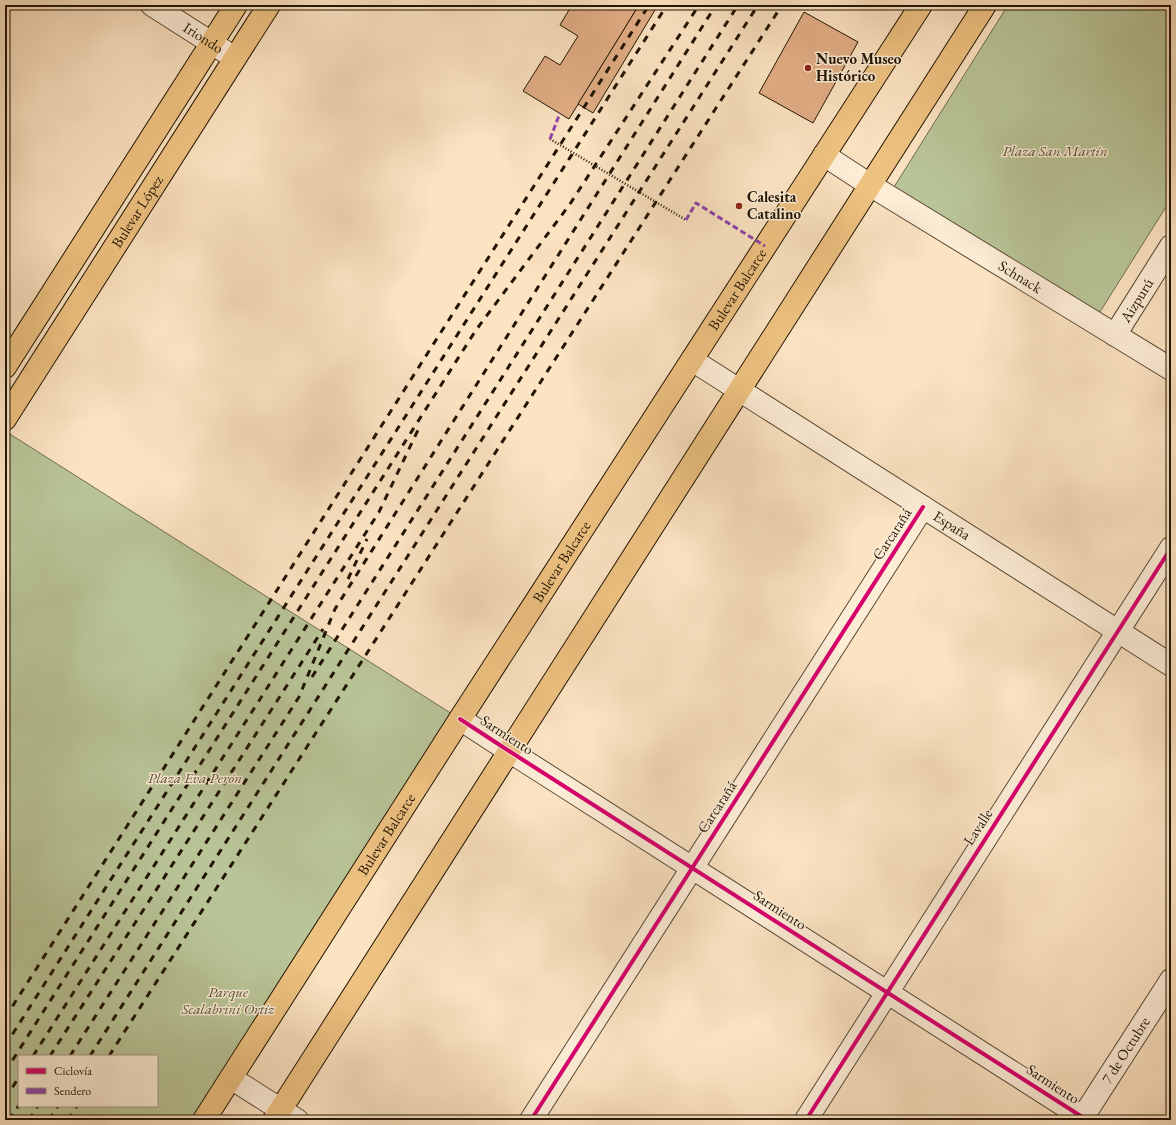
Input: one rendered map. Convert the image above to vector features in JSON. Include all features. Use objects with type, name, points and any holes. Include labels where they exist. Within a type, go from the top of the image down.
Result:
[{"type":"main road","name":"Bulevar López","points":[[5,367],[236,5]]},
{"type":"main road","name":"Bulevar López","points":[[5,419],[269,5]]},
{"type":"main road","name":"Bulevar Balcarce","points":[[204,1120],[460,719],[921,5]]},
{"type":"main road","points":[[284,1117],[509,752],[985,5]]},
{"type":"street","name":"Iriondo","points":[[152,5],[235,58]]},
{"type":"street","name":"Schnack","points":[[824,155],[870,185],[1171,369]]},
{"type":"street","name":"Aizpurú","points":[[1115,335],[1171,246]]},
{"type":"street","name":"España","points":[[692,360],[1171,665]]},
{"type":"street","name":"Carcarañá","points":[[531,1120],[923,507]]},
{"type":"street","name":"Lavalle","points":[[806,1120],[1171,548]]},
{"type":"street","name":"Sarmiento","points":[[460,719],[509,752],[1084,1119]]},
{"type":"street","name":"7 de Octubre","points":[[1084,1119],[1171,980]]},
{"type":"street","points":[[230,1078],[284,1117]]},
{"type":"path","points":[[550,139],[686,220]]},
{"type":"green space","name":"Plaza San Martín","points":[[1008,5],[1171,5],[1171,199],[1098,315],[894,187]]},
{"type":"green space","name":"Plaza Eva Perón","points":[[5,431],[460,719],[204,1120],[5,1120]]},
{"type":"building","points":[[572,5],[639,5],[569,119],[523,91],[545,56],[560,65],[578,36],[560,25]]},
{"type":"building","points":[[639,5],[658,5],[593,113],[578,104]]},
{"type":"building","name":"Nuevo Museo Histórico","points":[[804,12],[858,42],[813,123],[759,93]]},
{"type":"railway","points":[[5,1018],[649,5]]},
{"type":"railway","points":[[5,1046],[667,5]]},
{"type":"railway","points":[[5,1072],[476,330],[570,204],[699,5]]},
{"type":"railway","points":[[71,1055],[299,697],[335,609],[716,5]]},
{"type":"railway","points":[[312,677],[738,5]]},
{"type":"railway","points":[[91,1055],[758,5]]},
{"type":"railway","points":[[110,1055],[782,5]]},
{"type":"railway","points":[[34,1055],[379,512],[418,430]]},
{"type":"railway","points":[[348,579],[367,539]]},
{"type":"railway","points":[[51,1055],[323,629]]},
{"type":"railway","points":[[5,1099],[18,1079]]},
{"type":"railway","points":[[9,1120],[18,1106]]},
{"type":"railway","points":[[29,1120],[37,1107]]},
{"type":"railway","points":[[49,1120],[57,1107]]},
{"type":"railway","points":[[68,1120],[76,1107]]},
{"type":"marked path","points":[[550,139],[560,113]]},
{"type":"marked path","points":[[686,220],[696,203],[765,246]]},
{"type":"cycle path","points":[[531,1120],[923,507]]},
{"type":"cycle path","points":[[806,1120],[1171,548]]},
{"type":"cycle path","points":[[460,719],[1087,1120]]},
{"type":"place","name":"Nuevo Museo Histórico","points":[[808,68]]},
{"type":"place","name":"Calesita Catalino","points":[[739,206]]},
{"type":"park label","name":"Parque Scalabrini Ortiz","points":[[228,1000]]}]
